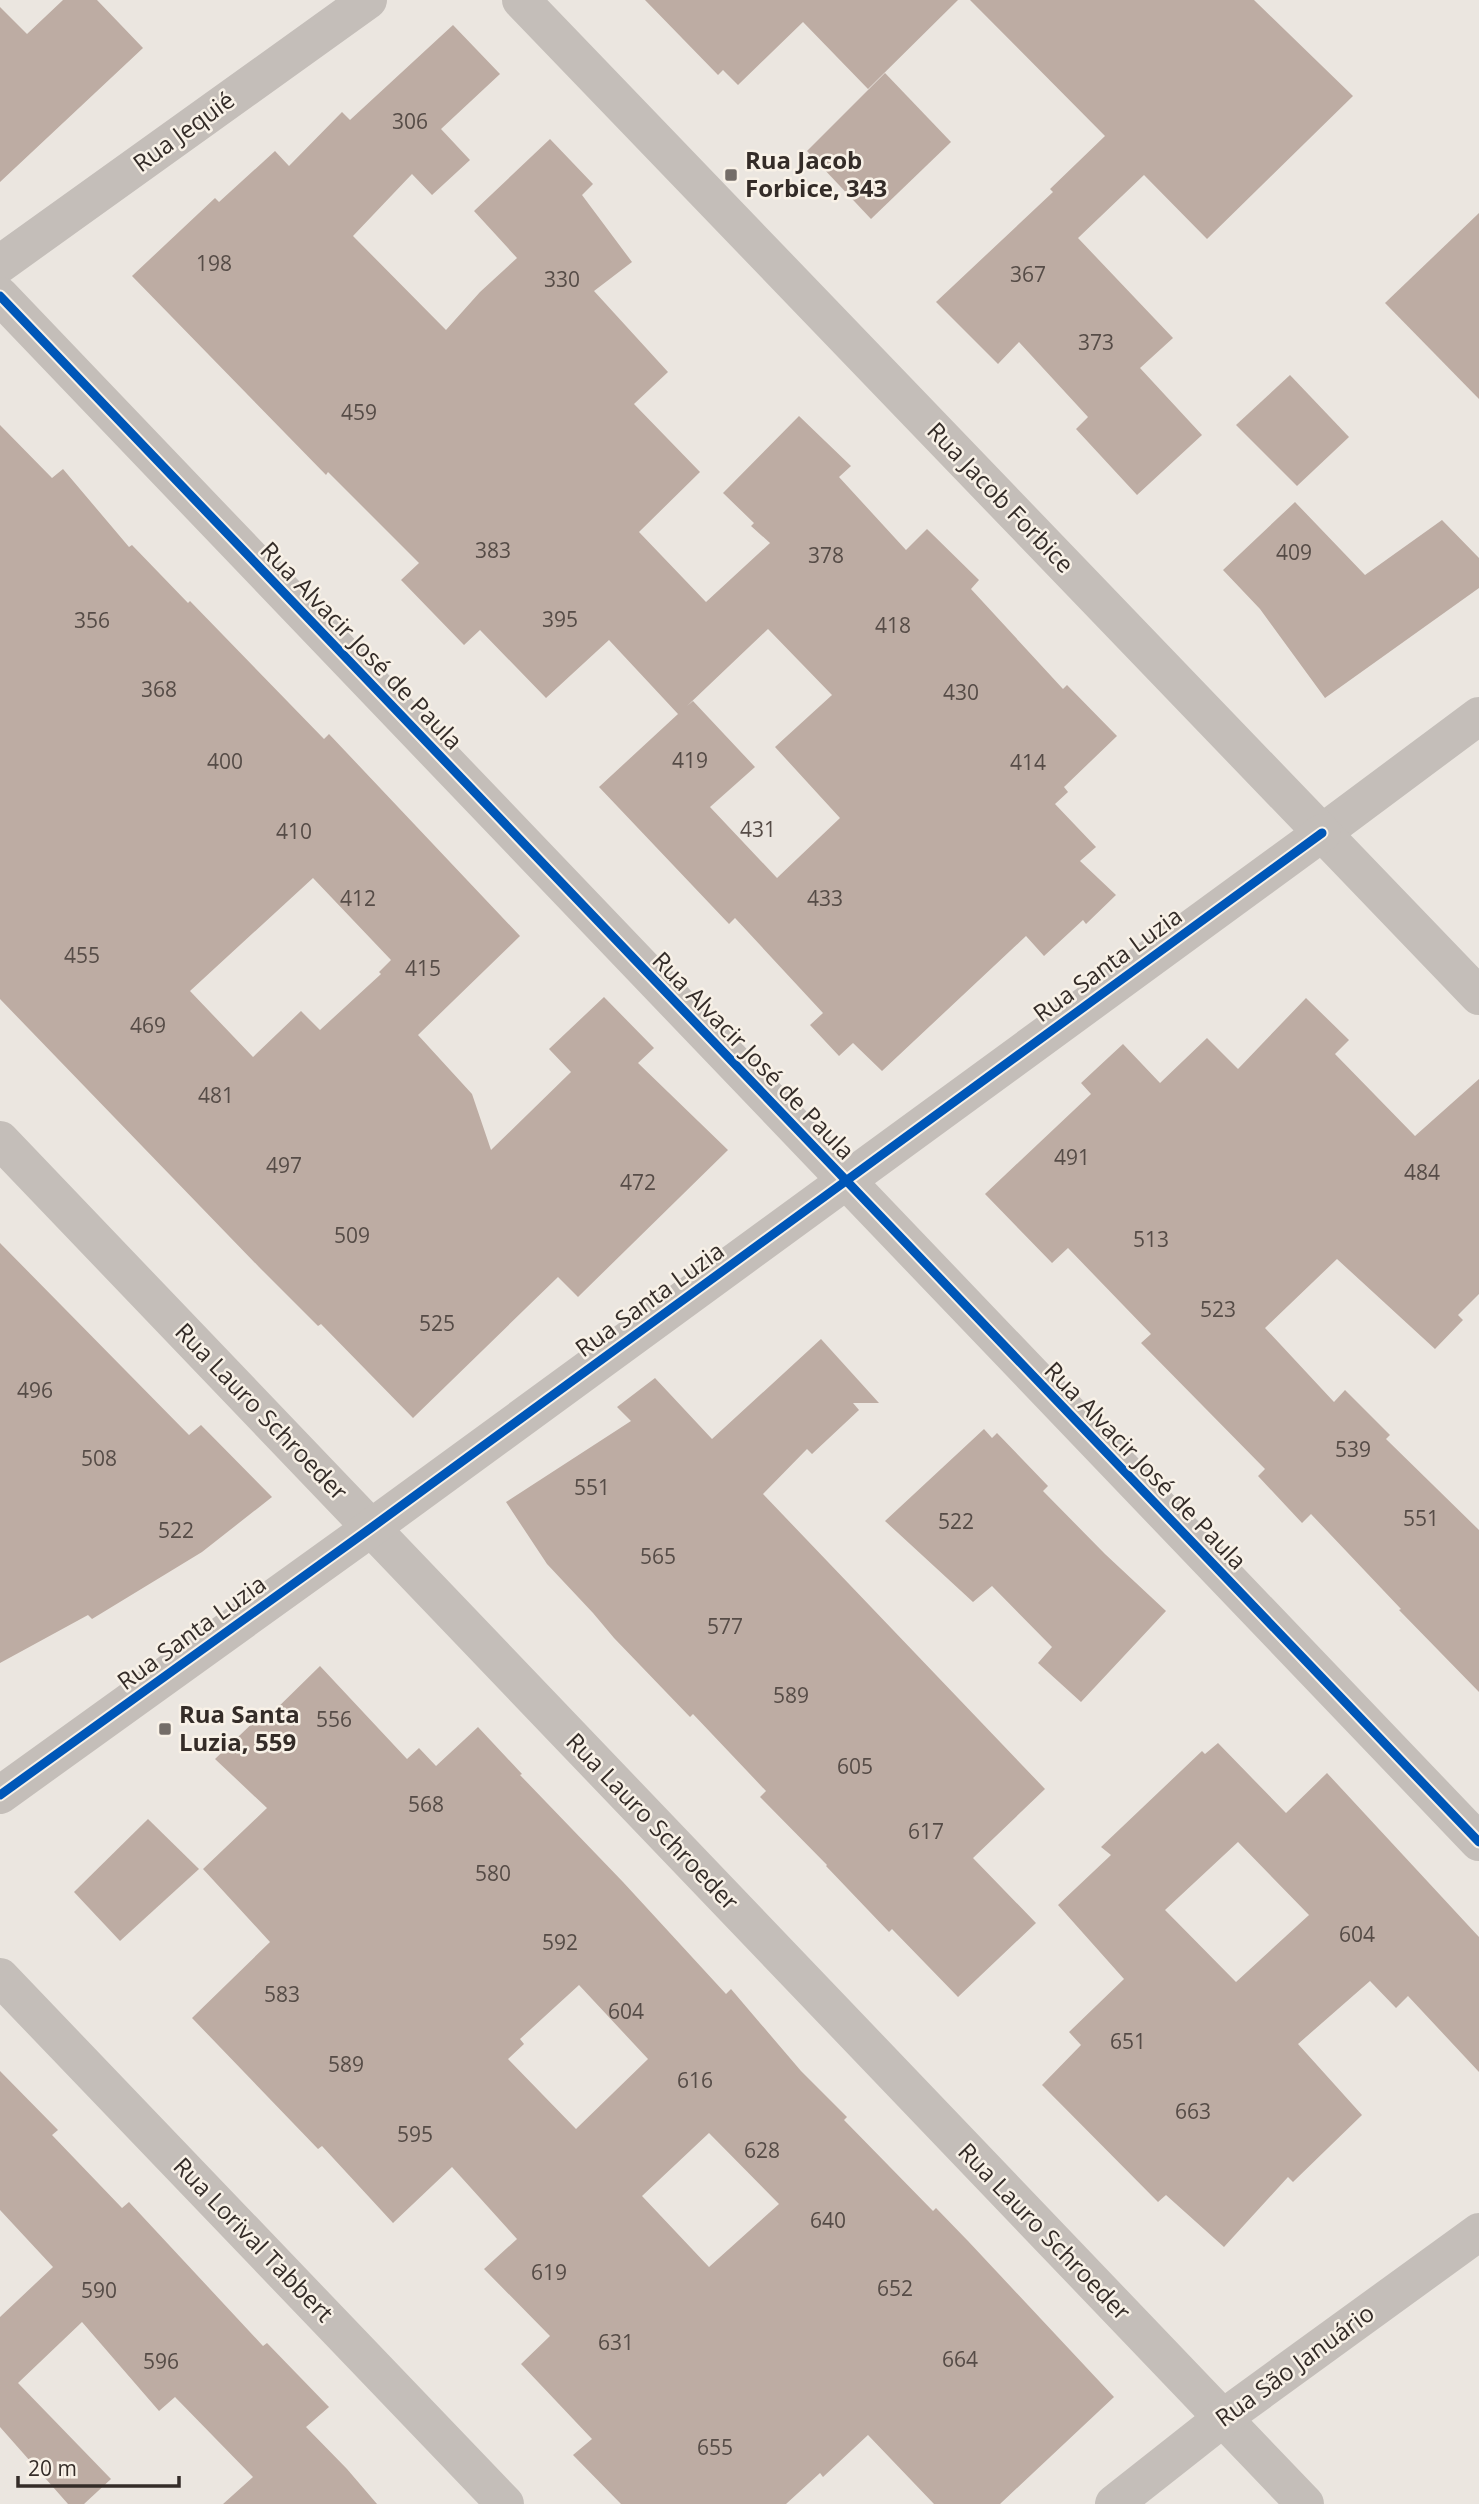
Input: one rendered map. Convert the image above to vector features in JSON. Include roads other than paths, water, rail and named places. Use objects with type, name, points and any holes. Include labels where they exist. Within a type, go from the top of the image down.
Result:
[{"type":"street","name":"Rua Jequié","points":[[0,264],[368,0]]},
{"type":"street","name":"Rua Jacob Forbice","points":[[521,0],[1479,996]]},
{"type":"street","name":"Rua Alvacir José de Paula","points":[[0,296],[1479,1842]]},
{"type":"street","name":"Rua Santa Luzia","points":[[0,1795],[371,1528],[1479,716]]},
{"type":"street","name":"Rua Lauro Schroeder","points":[[0,1139],[1305,2504]]},
{"type":"street","name":"Rua Lorival Tabbert","points":[[0,1977],[505,2504]]},
{"type":"street","name":"Rua São Januário","points":[[1114,2504],[1223,2418],[1479,2232]]},
{"type":"place","name":"Rua Jacob Forbice, 343","points":[[731,175]]},
{"type":"place","name":"Rua Santa Luzia, 559","points":[[165,1729]]}]
